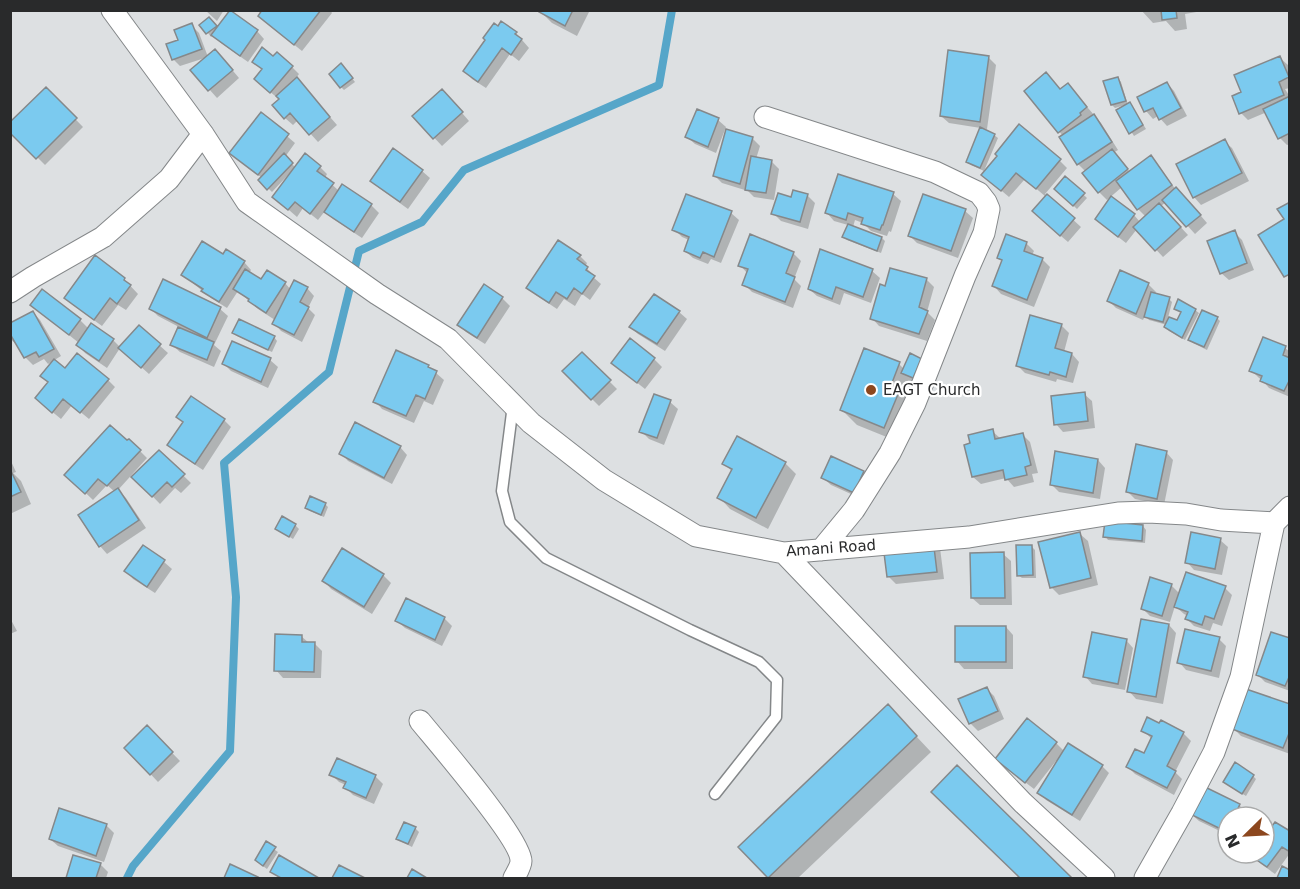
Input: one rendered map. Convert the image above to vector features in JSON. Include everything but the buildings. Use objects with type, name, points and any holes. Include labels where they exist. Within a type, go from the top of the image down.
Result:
[{"type":"street","name":"Amani Road","points":[[112,10],[203,134],[247,202],[377,294],[448,339],[531,423],[604,480],[696,536],[784,553],[969,537],[1118,513],[1177,513],[1221,520],[1274,523]]},
{"type":"street","points":[[765,117],[935,172],[979,193],[989,209],[984,233],[915,403],[890,453],[854,510],[820,550]]},
{"type":"street","points":[[10,292],[103,237],[169,179],[203,134]]},
{"type":"street","points":[[1145,879],[1214,752],[1241,677],[1274,523],[1290,507]]},
{"type":"street","points":[[784,553],[1023,803],[1104,879]]},
{"type":"street","points":[[420,721],[498,817],[517,848],[521,861],[514,879]]},
{"type":"lane","points":[[513,405],[502,491],[510,522],[546,558],[759,662],[777,680],[776,717],[715,794]]},
{"type":"waterway","points":[[127,878],[133,866],[230,751],[236,597],[224,463],[329,372],[359,251],[422,222],[464,170],[659,85],[672,10]]},
{"type":"place","name":"EAGT Church","points":[[871,390]]}]
